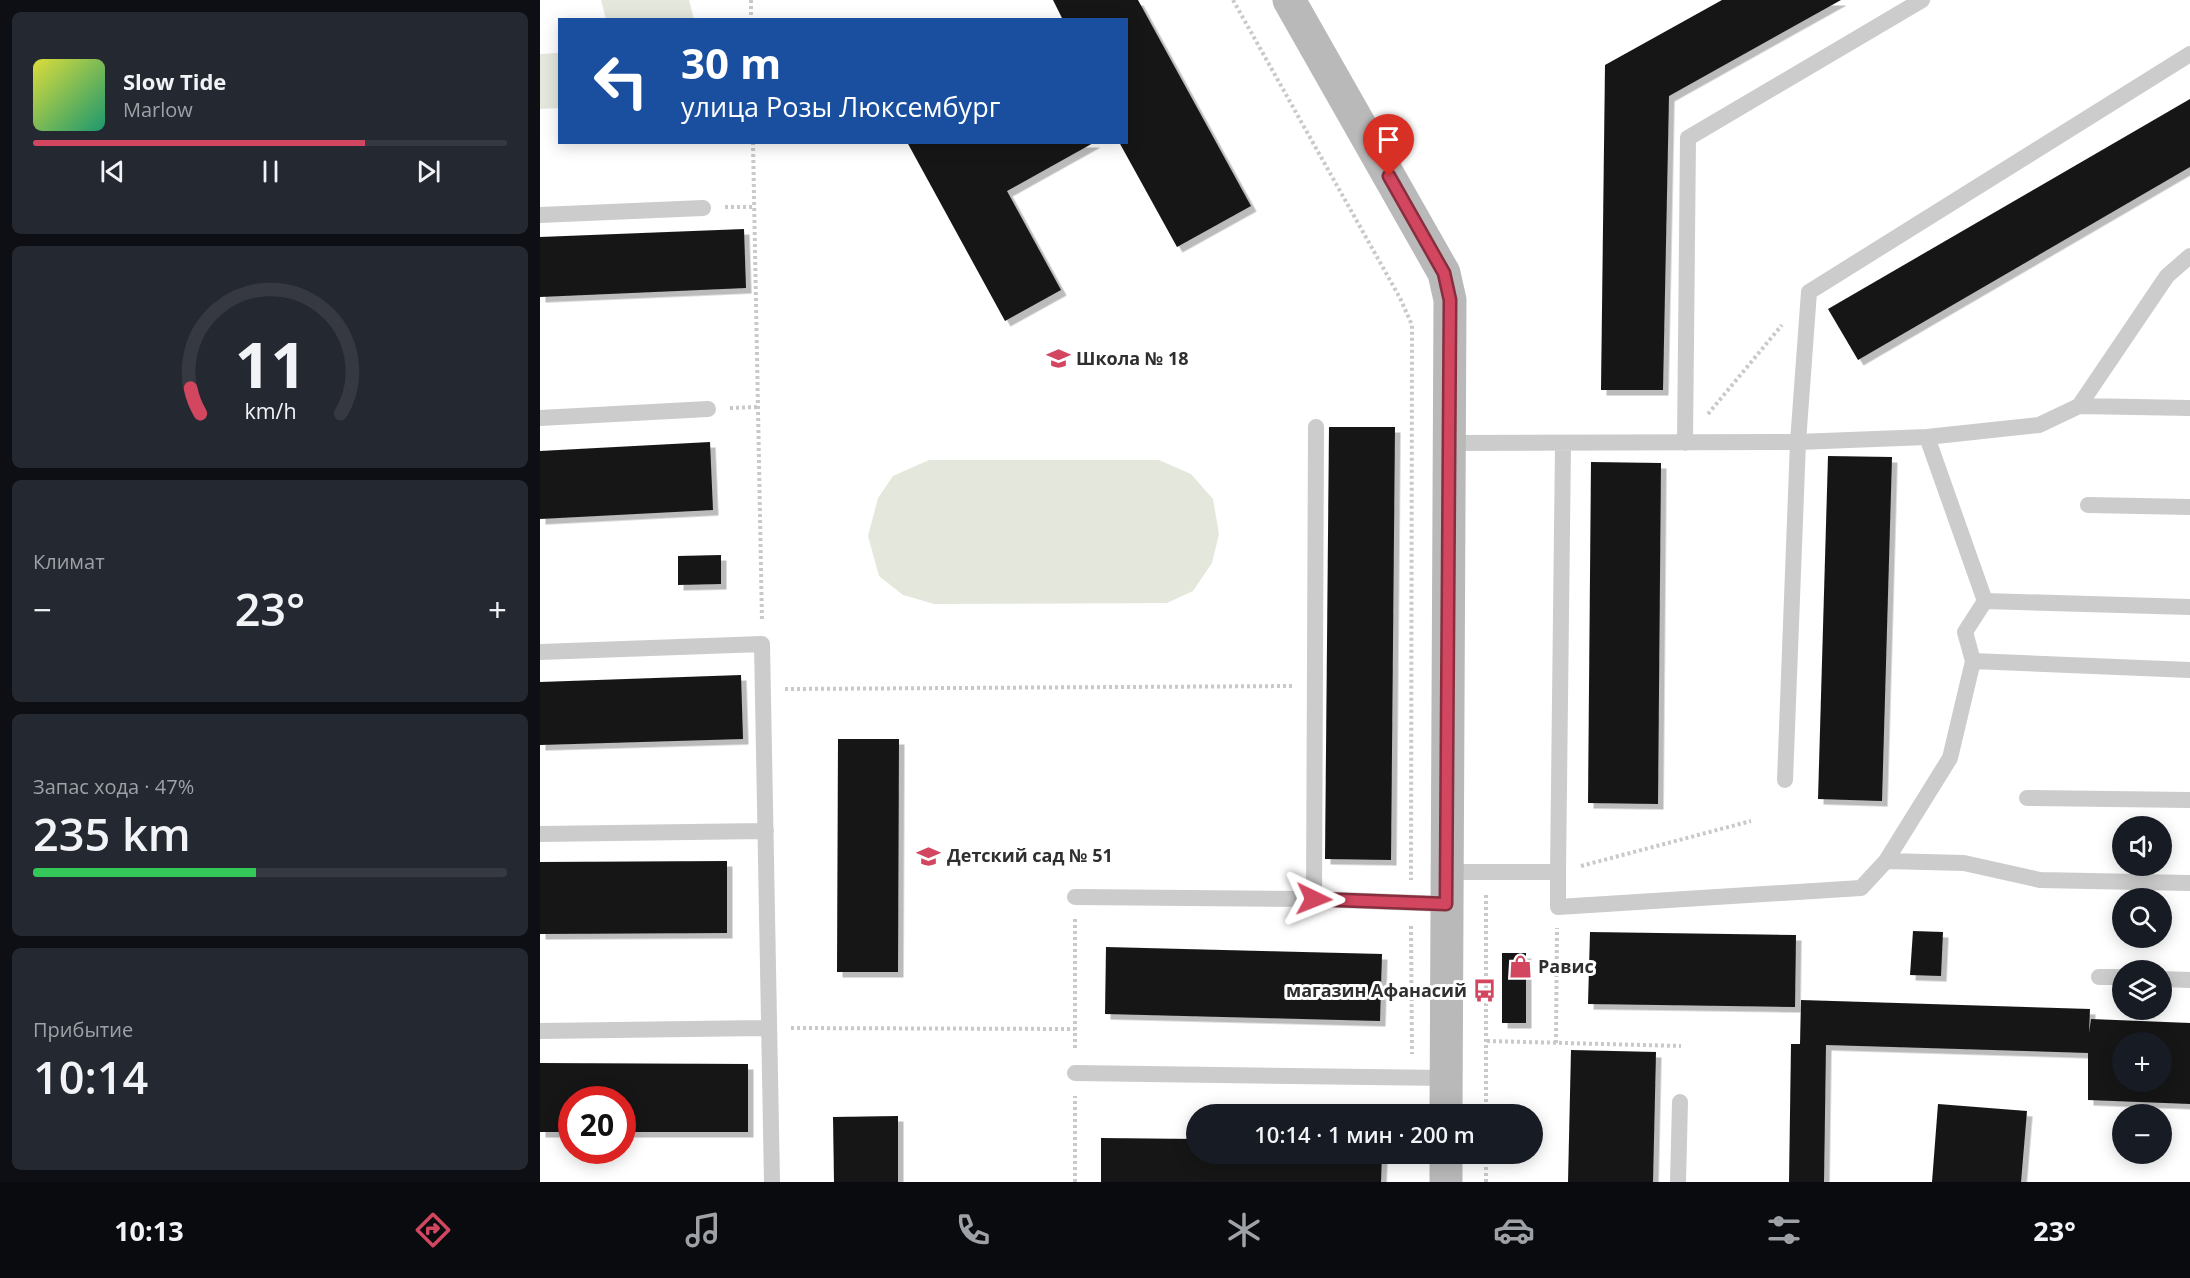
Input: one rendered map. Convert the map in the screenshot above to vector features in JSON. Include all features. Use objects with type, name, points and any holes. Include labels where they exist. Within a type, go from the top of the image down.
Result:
[{"type":"street","points":[[1289,0],[1444,273],[1448,286],[1450,315],[1446,1104]]},
{"type":"street","points":[[1446,1164],[1446,1182]]},
{"type":"lane","points":[[1685,443],[1688,138],[1922,0]]},
{"type":"lane","points":[[1785,780],[1798,442],[1809,292],[2190,54]]},
{"type":"lane","points":[[540,215],[703,208]]},
{"type":"lane","points":[[2079,406],[2167,276],[2190,256]]},
{"type":"lane","points":[[1449,443],[1798,442],[1927,437],[2039,425],[2079,406],[2190,408]]},
{"type":"lane","points":[[540,418],[708,409]]},
{"type":"lane","points":[[1314,899],[1316,427]]},
{"type":"lane","points":[[1927,437],[1985,601]]},
{"type":"lane","points":[[1563,444],[1557,907],[1861,888],[1886,861],[1950,758],[1973,661],[1965,632],[1985,601]]},
{"type":"lane","points":[[2088,505],[2190,507]]},
{"type":"lane","points":[[1985,601],[2190,607]]},
{"type":"lane","points":[[540,652],[762,644],[772,1182]]},
{"type":"lane","points":[[1973,661],[2190,670]]},
{"type":"lane","points":[[2027,798],[2190,800]]},
{"type":"lane","points":[[540,834],[766,831]]},
{"type":"lane","points":[[1886,861],[1964,863],[2040,880],[2190,883]]},
{"type":"lane","points":[[1075,897],[1411,902],[1486,872],[1558,872]]},
{"type":"lane","points":[[2099,976],[2112,977]]},
{"type":"lane","points":[[2172,979],[2190,980]]},
{"type":"lane","points":[[540,1032],[769,1028]]},
{"type":"lane","points":[[1075,1073],[1446,1078]]},
{"type":"lane","points":[[1678,1182],[1680,1102]]},
{"type":"path","points":[[751,0],[751,18]]},
{"type":"path","points":[[1233,0],[1401,298],[1412,325],[1412,1078]]},
{"type":"path","points":[[753,144],[762,644]]},
{"type":"path","points":[[703,208],[754,207]]},
{"type":"path","points":[[1685,443],[1809,292]]},
{"type":"path","points":[[763,689],[1315,686]]},
{"type":"path","points":[[1558,872],[1752,821]]},
{"type":"path","points":[[1486,872],[1486,1104]]},
{"type":"path","points":[[1075,897],[1075,1182]]},
{"type":"path","points":[[1556,1043],[1557,907]]},
{"type":"path","points":[[769,1028],[1075,1029]]},
{"type":"path","points":[[1486,1041],[1681,1046]]},
{"type":"path","points":[[1486,1164],[1486,1182]]},
{"type":"shaded area","points":[[601,0],[689,0],[694,18],[606,18]]},
{"type":"shaded area","points":[[558,53],[558,108],[540,109],[540,54]]},
{"type":"shaded area","points":[[929,460],[1159,460],[1191,474],[1213,499],[1219,534],[1212,563],[1193,591],[1167,603],[934,604],[903,595],[879,576],[868,536],[878,498],[893,476]]},
{"type":"building","points":[[1053,0],[1138,0],[1251,206],[1177,247],[1120,144],[1128,144],[1128,18],[1062,18]]},
{"type":"building","points":[[1722,0],[1841,0],[1669,96],[1663,390],[1601,390],[1605,65]]},
{"type":"building","points":[[2190,99],[2190,167],[1858,360],[1828,309]]},
{"type":"building","points":[[908,144],[1091,144],[1007,191],[1061,290],[1005,321]]},
{"type":"building","points":[[744,229],[746,288],[540,297],[540,237]]},
{"type":"building","points":[[1329,427],[1395,427],[1391,860],[1325,859]]},
{"type":"building","points":[[710,442],[713,510],[540,519],[540,451]]},
{"type":"building","points":[[1828,456],[1892,457],[1882,801],[1818,799]]},
{"type":"building","points":[[1591,462],[1661,463],[1658,804],[1588,803]]},
{"type":"building","points":[[721,555],[721,584],[678,585],[678,556]]},
{"type":"building","points":[[741,675],[743,739],[540,745],[540,682]]},
{"type":"building","points":[[838,739],[899,739],[898,972],[837,972]]},
{"type":"building","points":[[727,861],[727,933],[540,934],[540,862]]},
{"type":"building","points":[[1913,931],[1943,932],[1941,976],[1910,975]]},
{"type":"building","points":[[1590,932],[1796,935],[1795,1007],[1588,1004]]},
{"type":"building","points":[[1106,947],[1382,954],[1380,1021],[1105,1014]]},
{"type":"building","points":[[1502,953],[1526,953],[1526,1023],[1502,1023]]},
{"type":"building","points":[[1801,1000],[2090,1009],[2089,1033],[2091,1019],[2190,1023],[2190,1104],[2088,1100],[2088,1053],[1826,1045],[1824,1182],[1789,1182],[1791,1044],[1800,1044]]},
{"type":"building","points":[[1571,1050],[1656,1052],[1653,1182],[1568,1182]]},
{"type":"building","points":[[540,1063],[748,1064],[748,1132],[636,1132],[636,1086],[558,1086],[558,1132],[540,1132]]},
{"type":"building","points":[[1938,1104],[2027,1111],[2021,1182],[1932,1182]]},
{"type":"building","points":[[898,1116],[898,1182],[834,1182],[833,1117]]},
{"type":"building","points":[[1101,1138],[1186,1139],[1186,1164],[1382,1164],[1381,1182],[1101,1182]]},
{"type":"place","name":"Школа № 18","points":[[1058,359]]},
{"type":"place","name":"Детский сад № 51","points":[[929,856]]},
{"type":"place","name":"Равис","points":[[1520,967]]},
{"type":"place","name":"магазин Афанасий","points":[[1485,991]]},
{"type":"route","points":[[1314,899],[1446,904],[1450,300],[1444,273],[1389,176]]}]
